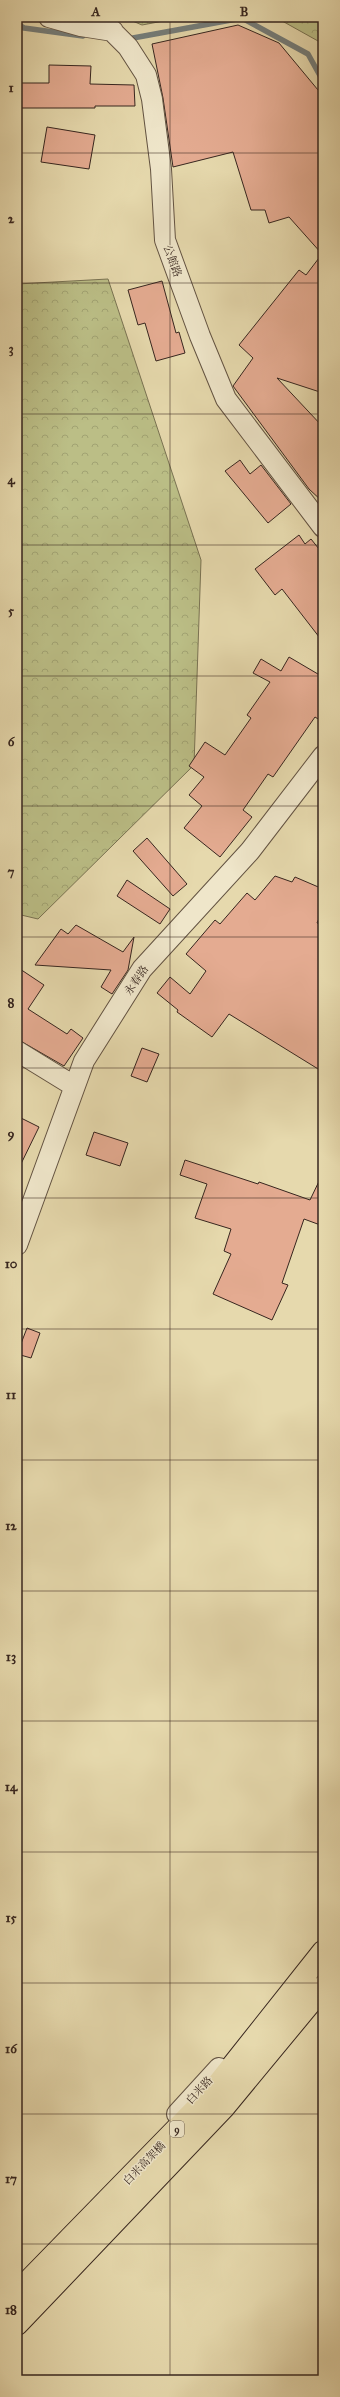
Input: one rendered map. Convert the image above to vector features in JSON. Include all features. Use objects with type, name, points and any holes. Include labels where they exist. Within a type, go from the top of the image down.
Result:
[{"type":"main road","name":"白米高架橋","points":[[17,2293],[208,2097],[323,1952]]},
{"type":"main road","name":"白米高架橋","points":[[17,2324],[223,2108],[323,1987]]},
{"type":"street","points":[[49,17],[87,28],[113,31]]},
{"type":"street","name":"公館路","points":[[98,17],[128,47],[146,75],[152,99],[161,169],[165,240],[200,336],[226,399],[323,527]]},
{"type":"street","name":"永春路","points":[[17,1245],[25,1199],[84,1061],[142,969],[250,852],[323,756]]},
{"type":"street","points":[[17,1052],[74,1086]]},
{"type":"street","name":"白米路","points":[[17,2284],[212,2077],[266,2015],[323,1942]]},
{"type":"green space","points":[[123,17],[185,17],[142,25]]},
{"type":"green space","points":[[275,17],[323,17],[323,44],[318,41]]},
{"type":"green space","points":[[108,279],[201,560],[194,765],[38,919],[17,914],[17,284]]},
{"type":"building","points":[[238,25],[279,43],[323,96],[323,393],[277,378],[323,427],[323,502],[309,489],[233,386],[253,358],[239,345],[299,270],[306,275],[322,254],[289,217],[269,223],[265,210],[251,210],[233,152],[173,167],[163,98],[152,44]]},
{"type":"building","points":[[49,65],[91,66],[90,84],[134,85],[135,106],[95,106],[95,108],[17,108],[17,83],[49,83]]},
{"type":"building","points":[[47,127],[95,135],[89,169],[41,162]]},
{"type":"building","points":[[162,281],[176,333],[179,332],[185,353],[156,361],[145,323],[138,325],[128,290]]},
{"type":"building","points":[[240,460],[250,474],[261,465],[291,504],[268,523],[225,471]]},
{"type":"building","points":[[299,535],[305,544],[311,539],[323,554],[323,642],[282,589],[275,595],[255,569]]},
{"type":"building","points":[[289,657],[323,677],[323,722],[315,717],[273,777],[268,774],[243,810],[252,817],[220,857],[184,828],[202,806],[189,795],[204,777],[189,766],[205,742],[225,755],[251,718],[247,715],[270,682],[253,673],[261,659],[281,671]]},
{"type":"building","points":[[147,838],[187,884],[173,896],[133,851]]},
{"type":"building","points":[[275,876],[292,882],[295,877],[323,889],[323,909],[317,923],[323,925],[323,1072],[229,1014],[212,1037],[177,1012],[178,1010],[157,993],[170,977],[190,994],[206,971],[186,954],[215,920],[220,924],[247,893],[255,900]]},
{"type":"building","points":[[127,880],[170,909],[160,924],[117,896]]},
{"type":"building","points":[[76,925],[123,952],[134,937],[128,970],[112,994],[101,987],[111,970],[35,965],[61,929],[68,934]]},
{"type":"building","points":[[17,967],[44,985],[28,1009],[67,1034],[71,1029],[83,1038],[64,1066],[17,1039]]},
{"type":"building","points":[[142,1048],[159,1054],[147,1082],[131,1076]]},
{"type":"building","points":[[17,1116],[39,1127],[17,1172]]},
{"type":"building","points":[[94,1132],[128,1143],[120,1166],[86,1155]]},
{"type":"building","points":[[185,1160],[258,1184],[259,1182],[310,1200],[323,1173],[323,1226],[304,1219],[282,1283],[288,1285],[272,1320],[213,1294],[231,1254],[224,1251],[231,1229],[195,1218],[207,1184],[180,1175]]},
{"type":"building","points":[[27,1328],[40,1333],[31,1358],[17,1354]]},
{"type":"waterway","points":[[133,38],[242,18],[308,54],[323,81]]},
{"type":"waterway","points":[[17,24],[24,28],[83,36]]}]
